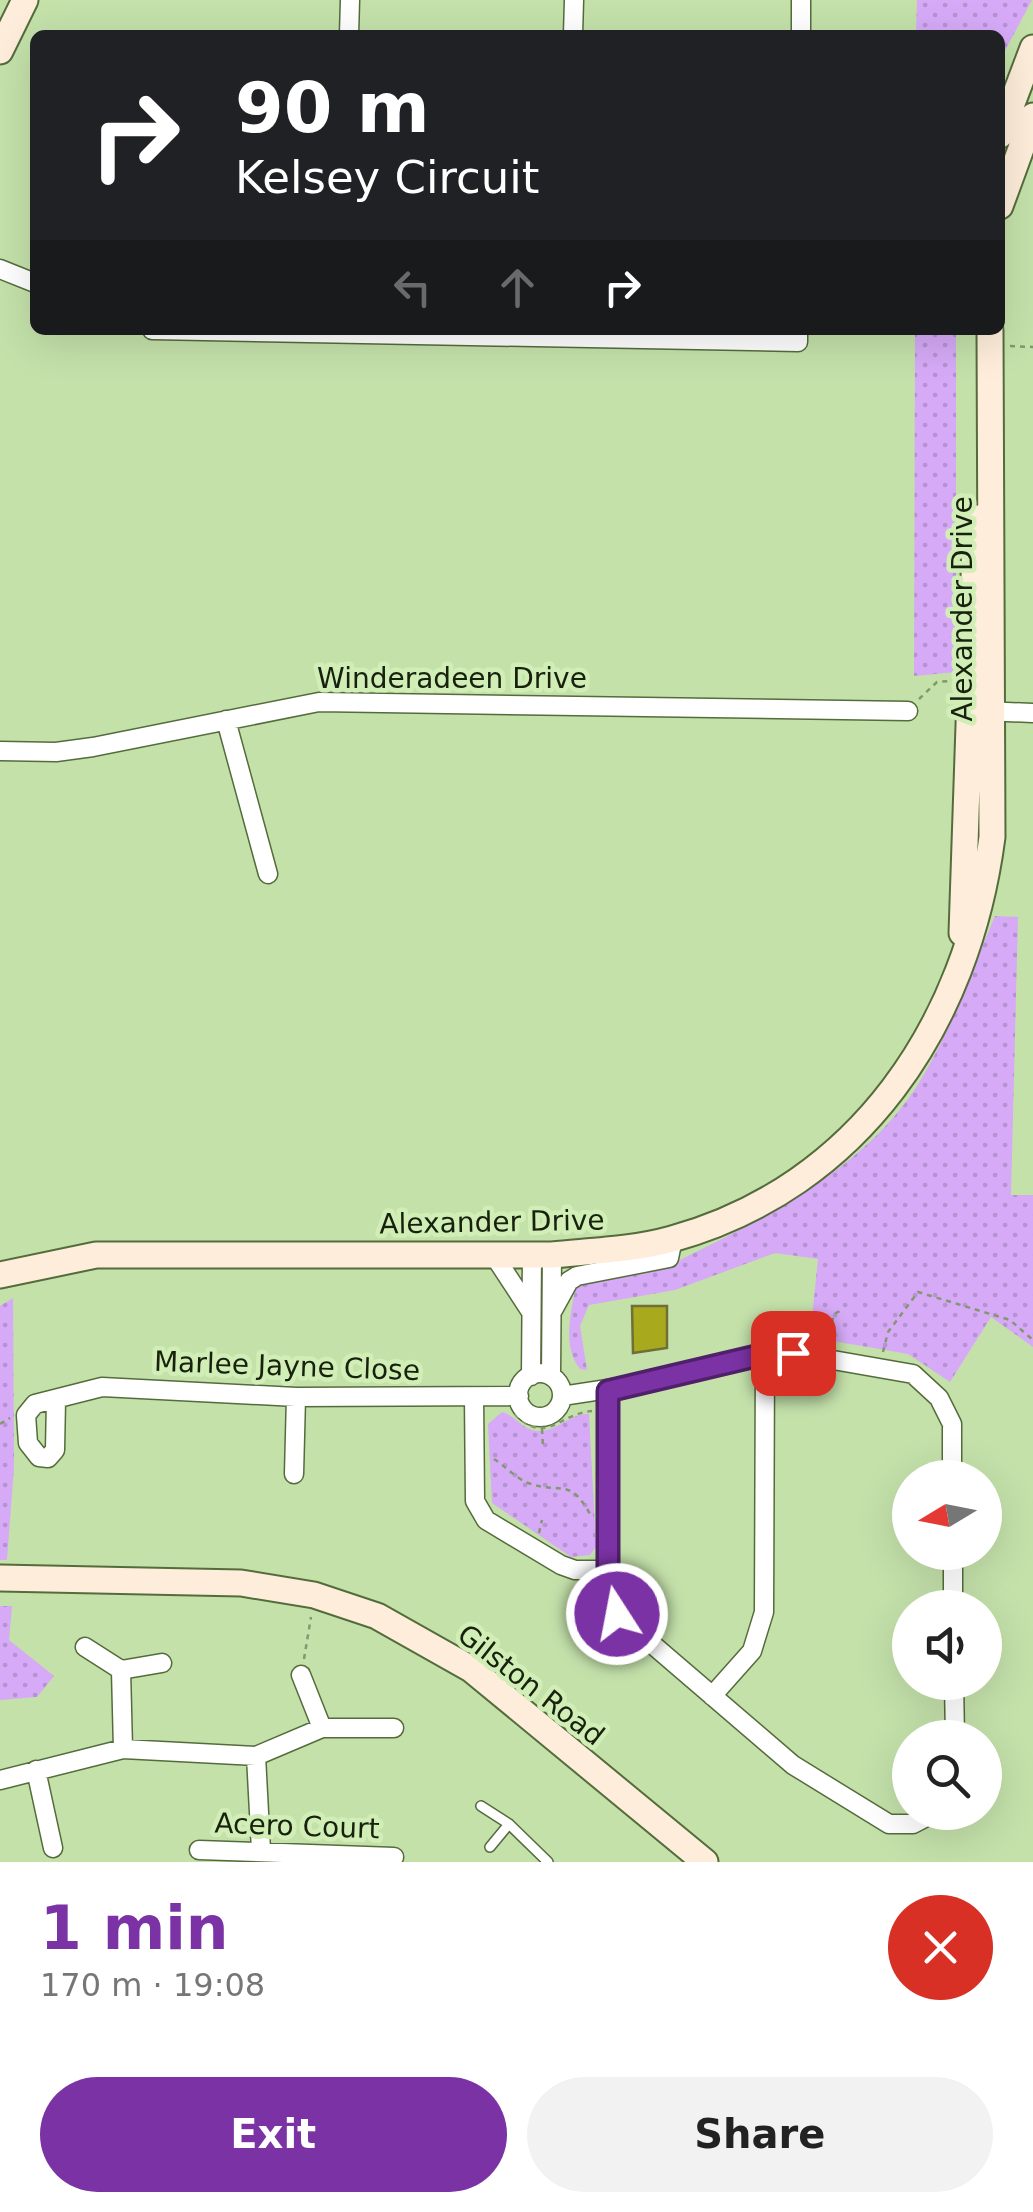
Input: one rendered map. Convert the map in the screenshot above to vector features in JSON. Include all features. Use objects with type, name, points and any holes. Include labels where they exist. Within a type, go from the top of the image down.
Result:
[{"type":"main road","points":[[0,52],[25,0]]},
{"type":"main road","points":[[1005,122],[1033,48]]},
{"type":"main road","points":[[1005,192],[1033,116]]},
{"type":"main road","name":"Alexander Drive","points":[[981,711],[968,680],[982,335]]},
{"type":"main road","name":"Alexander Drive","points":[[0,1275],[96,1255],[542,1255],[673,1239],[760,1204],[840,1147],[913,1065],[949,1002],[966,913],[981,711],[998,338]]},
{"type":"main road","name":"Gilston Road","points":[[0,1578],[241,1583],[314,1596],[377,1616],[471,1669],[705,1862]]},
{"type":"street","points":[[350,0],[350,30]]},
{"type":"street","points":[[574,0],[574,30]]},
{"type":"street","points":[[801,0],[801,30]]},
{"type":"street","points":[[0,269],[30,281]]},
{"type":"street","points":[[598,335],[798,342],[798,335]]},
{"type":"street","name":"Winderadeen Drive","points":[[0,751],[75,750],[319,702],[908,710]]},
{"type":"street","points":[[981,711],[1033,713]]},
{"type":"street","points":[[226,720],[268,874]]},
{"type":"street","points":[[552,1312],[569,1281],[668,1258],[673,1239]]},
{"type":"street","points":[[493,1254],[531,1312]]},
{"type":"street","points":[[531,1376],[531,1312],[542,1255]]},
{"type":"street","points":[[542,1255],[552,1312],[551,1376],[562,1396]]},
{"type":"street","points":[[712,1696],[752,1651],[764,1612],[765,1354]]},
{"type":"street","points":[[562,1396],[608,1400],[765,1354],[825,1358],[914,1374],[939,1398],[952,1424],[952,1460]]},
{"type":"street","points":[[551,1376],[531,1376],[522,1384],[513,1403],[542,1417],[556,1410],[562,1396]]},
{"type":"street","name":"Marlee Jayne Close","points":[[56,1400],[102,1387],[296,1397],[474,1397],[513,1403]]},
{"type":"street","points":[[294,1474],[296,1397]]},
{"type":"street","points":[[474,1397],[475,1501],[486,1520],[560,1565],[608,1570]]},
{"type":"street","points":[[608,1400],[608,1597],[617,1614],[793,1765],[892,1824]]},
{"type":"street","points":[[85,1647],[121,1670],[162,1662]]},
{"type":"street","points":[[121,1670],[123,1749]]},
{"type":"street","points":[[301,1675],[322,1728]]},
{"type":"street","points":[[0,1780],[123,1749],[256,1756],[322,1728],[394,1728]]},
{"type":"street","points":[[256,1756],[261,1850]]},
{"type":"street","points":[[36,1770],[53,1848]]},
{"type":"street","name":"Acero Court","points":[[199,1850],[394,1857]]},
{"type":"lane","points":[[481,1806],[509,1824],[548,1862]]},
{"type":"lane","points":[[490,1847],[509,1824]]},
{"type":"path","points":[[998,338],[1033,347]]},
{"type":"path","points":[[908,710],[937,682],[968,680]]},
{"type":"path","points":[[880,1368],[888,1332],[918,1292],[1010,1320],[1033,1340]]},
{"type":"path","points":[[825,1358],[830,1325],[836,1311],[842,1310]]},
{"type":"path","points":[[513,1403],[528,1428],[542,1429],[608,1400]]},
{"type":"path","points":[[542,1429],[543,1448]]},
{"type":"path","points":[[487,1455],[527,1483],[567,1488],[580,1496],[592,1517]]},
{"type":"path","points":[[542,1520],[539,1535],[548,1540]]},
{"type":"path","points":[[301,1675],[311,1614]]},
{"type":"shaded area","points":[[917,0],[1032,0],[1005,51],[1005,30],[916,30]]},
{"type":"shaded area","points":[[915,335],[956,335],[956,672],[914,676]]},
{"type":"shaded area","points":[[995,916],[1018,917],[1011,1195],[1033,1195],[1033,1347],[991,1317],[950,1382],[908,1354],[810,1337],[818,1259],[775,1253],[675,1290],[589,1305],[580,1326],[587,1370],[580,1369],[569,1340],[575,1289],[598,1280],[659,1270],[776,1210],[844,1164],[901,1109],[923,1076],[952,1018]]},
{"type":"shaded area","points":[[13,1298],[14,1467],[7,1560],[0,1560],[0,1306]]},
{"type":"shaded area","points":[[502,1412],[537,1431],[589,1414],[596,1547],[590,1555],[571,1557],[492,1503],[488,1424]]},
{"type":"shaded area","points":[[0,1606],[12,1606],[9,1640],[54,1676],[37,1697],[0,1700]]},
{"type":"building","points":[[632,1306],[667,1306],[667,1348],[633,1353]]},
{"type":"route","points":[[617,1614],[608,1597],[608,1391],[765,1354],[793,1353]]}]
